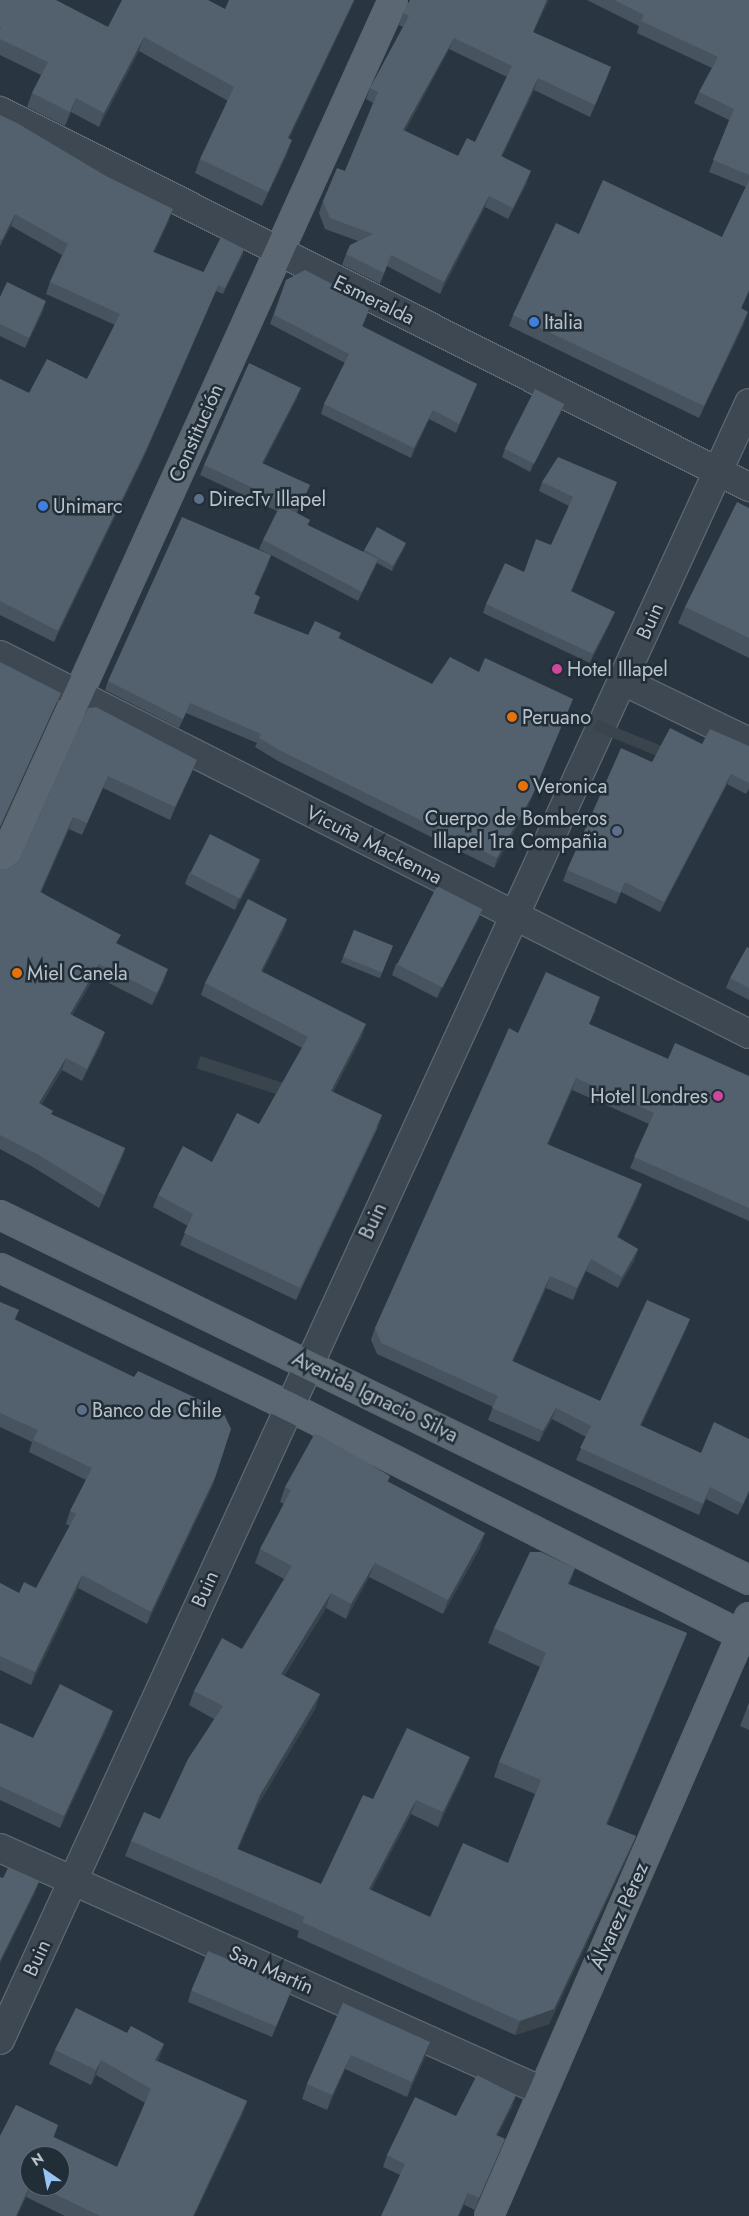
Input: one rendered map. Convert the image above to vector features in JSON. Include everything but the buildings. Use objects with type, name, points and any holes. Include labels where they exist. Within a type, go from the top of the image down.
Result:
[{"type":"main road","name":"Constitución","points":[[0,867],[392,0]]},
{"type":"main road","name":"Avenida Ignacio Silva","points":[[0,1215],[749,1580]]},
{"type":"main road","points":[[0,1268],[745,1626]]},
{"type":"main road","name":"Álvarez Pérez","points":[[489,2216],[745,1626]]},
{"type":"street","name":"Esmeralda","points":[[0,111],[278,253],[749,487]]},
{"type":"street","name":"Buin","points":[[0,2040],[288,1406],[623,681],[749,403]]},
{"type":"street","name":"Vicuña Mackenna","points":[[0,655],[78,697],[749,1034]]},
{"type":"street","points":[[623,681],[749,742]]},
{"type":"street","name":"San Martín","points":[[0,1848],[542,2091]]},
{"type":"place","name":"Italia","points":[[534,322]]},
{"type":"place","name":"DirecTv Illapel","points":[[199,499]]},
{"type":"place","name":"Unimarc","points":[[43,506]]},
{"type":"place","name":"Hotel Illapel","points":[[557,669]]},
{"type":"place","name":"Peruano","points":[[512,717]]},
{"type":"place","name":"Veronica","points":[[523,786]]},
{"type":"place","name":"Cuerpo de Bomberos Illapel 1ra Compañia","points":[[617,831]]},
{"type":"place","name":"Miel Canela","points":[[17,973]]},
{"type":"place","name":"Hotel Londres","points":[[718,1096]]},
{"type":"place","name":"Banco de Chile","points":[[82,1410]]}]
